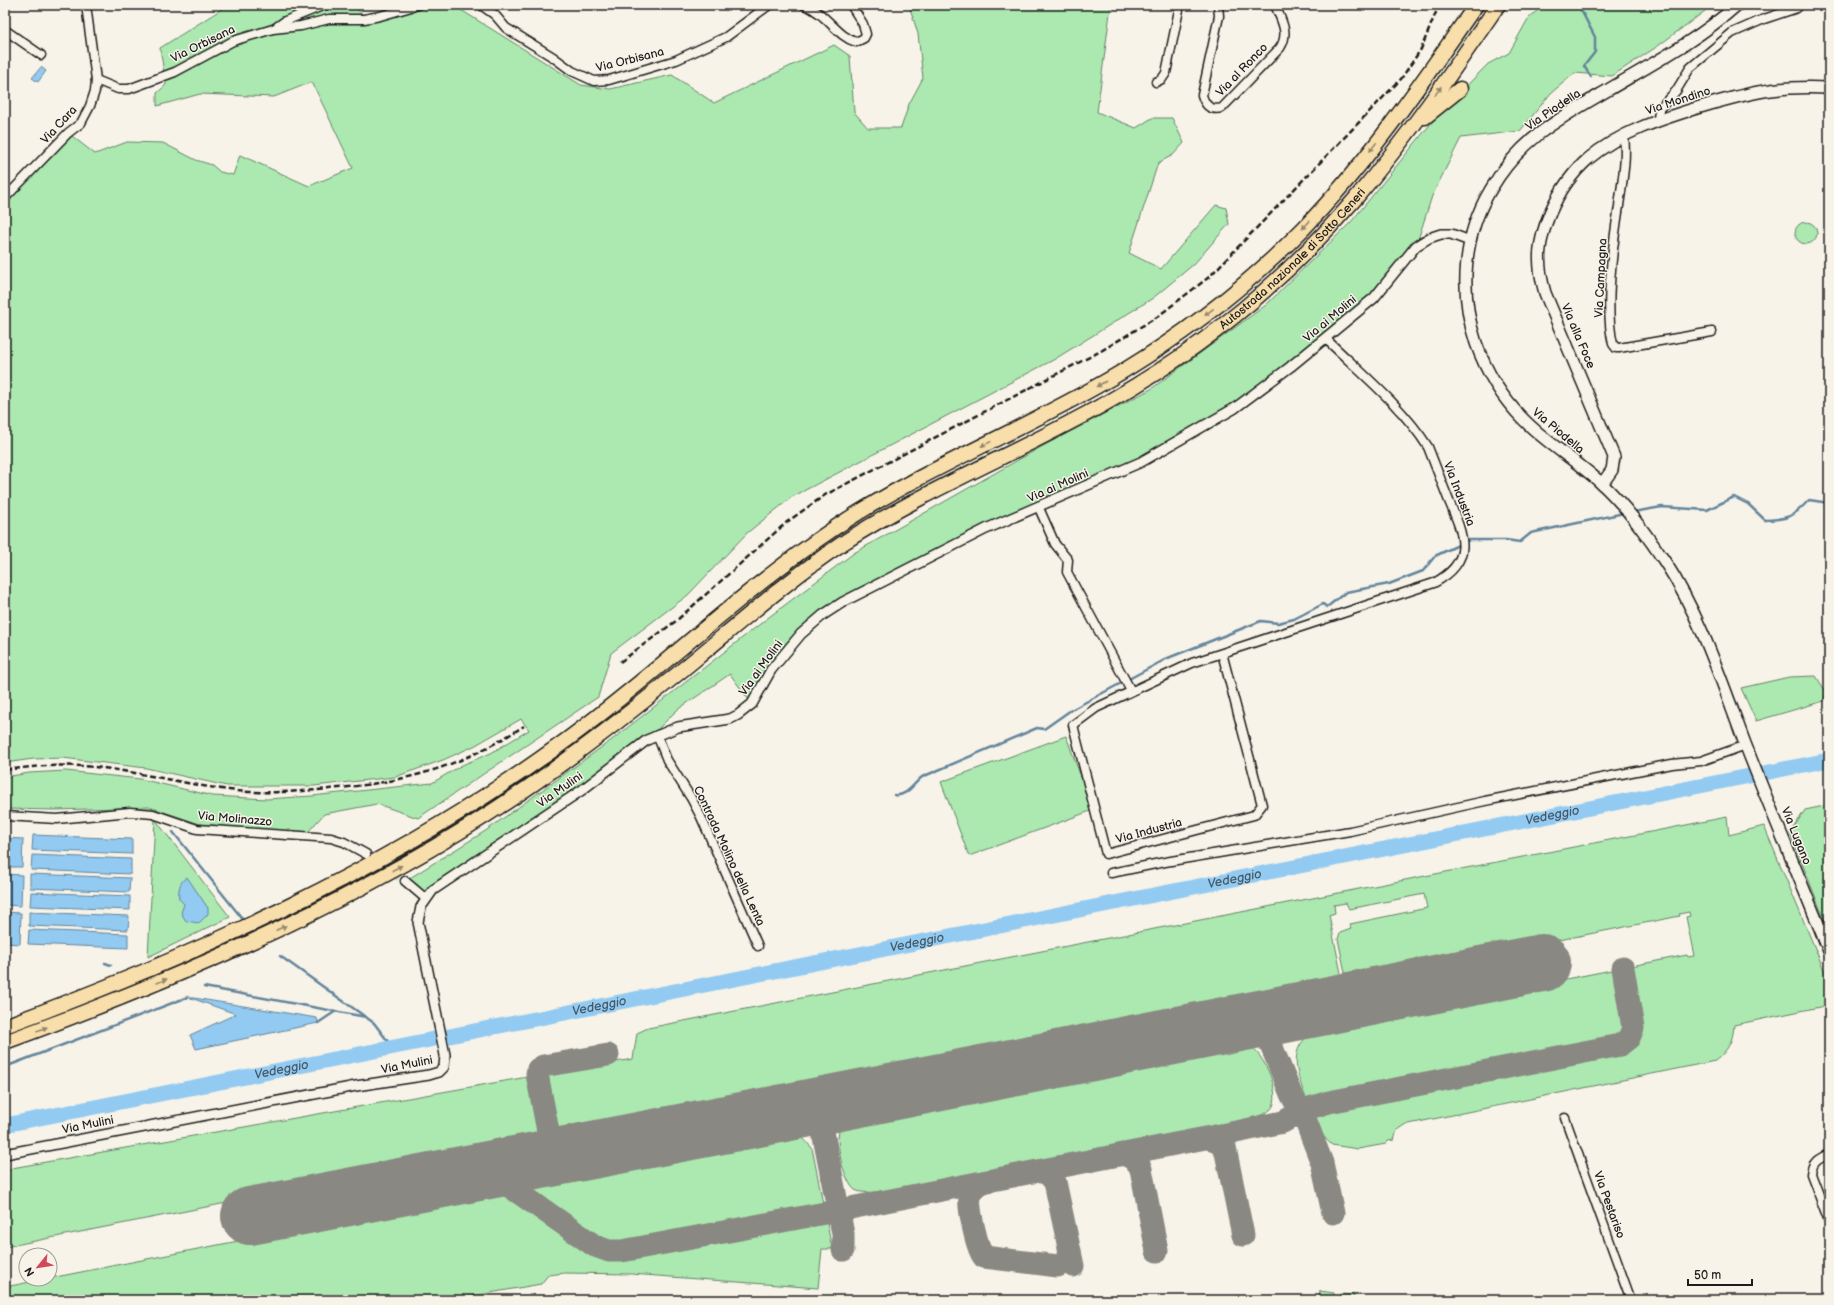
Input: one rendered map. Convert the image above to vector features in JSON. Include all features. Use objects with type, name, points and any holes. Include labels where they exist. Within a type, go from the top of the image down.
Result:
[{"type":"highway","points":[[1432,66],[1465,5]]},
{"type":"highway","points":[[5,1026],[131,977],[223,938],[309,897],[406,845],[472,805],[519,774],[594,720],[743,597],[838,526],[877,501],[921,477],[1084,394],[1157,350],[1239,288],[1304,228],[1361,163],[1476,5]]},
{"type":"highway","points":[[1407,134],[1498,5]]},
{"type":"highway","points":[[1407,134],[1460,89]]},
{"type":"highway","name":"Autostrada nazionale di Sotto Ceneri","points":[[5,1042],[148,987],[296,921],[407,862],[480,819],[568,759],[644,702],[782,588],[842,544],[925,494],[1070,422],[1114,398],[1163,368],[1211,334],[1244,307],[1304,253],[1352,203],[1407,134]]},
{"type":"main road","name":"Via Piodella","points":[[1632,519],[1602,484],[1523,420],[1504,397],[1488,371],[1477,345],[1468,316],[1466,285],[1470,241],[1478,214],[1491,189],[1513,157],[1539,132],[1707,30],[1737,5]]},
{"type":"main road","name":"Via Mondino","points":[[1559,194],[1571,177],[1589,159],[1624,136],[1658,120],[1753,93],[1799,88],[1829,88]]},
{"type":"main road","name":"Via alla Foce","points":[[1559,194],[1541,239],[1539,257],[1540,273],[1545,293],[1614,457],[1612,470],[1602,484]]},
{"type":"main road","name":"Via Lugano","points":[[1632,519],[1664,561],[1683,592],[1701,629],[1747,749],[1829,951]]},
{"type":"street","name":"Via Cara","points":[[5,198],[81,122],[90,106],[95,91],[96,80],[86,5]]},
{"type":"street","points":[[273,29],[285,21],[325,5]]},
{"type":"street","name":"Via Orbisana","points":[[96,80],[118,89],[129,89],[174,72],[233,41],[273,29],[302,26],[329,19],[380,16],[418,5]]},
{"type":"street","name":"Via Orbisana","points":[[481,5],[506,28],[553,57],[572,71],[594,81],[609,80],[676,60],[726,37],[769,5]]},
{"type":"street","points":[[804,5],[819,12],[847,37],[856,42],[864,38],[865,30],[851,5]]},
{"type":"street","points":[[1156,82],[1162,79],[1166,73],[1180,5]]},
{"type":"street","name":"Via al Ronco","points":[[1218,5],[1219,16],[1202,95],[1208,107],[1215,110],[1222,108],[1285,41],[1285,31],[1275,5]]},
{"type":"street","points":[[1658,120],[1658,109],[1676,91],[1690,68],[1732,33],[1764,19],[1797,8],[1799,5]]},
{"type":"street","points":[[5,30],[41,55]]},
{"type":"street","name":"Via Campagna","points":[[1624,136],[1626,159],[1614,236],[1609,305],[1613,344],[1616,348],[1619,348],[1712,332]]},
{"type":"street","name":"Via ai Molini","points":[[647,740],[678,727],[730,719],[738,715],[752,704],[772,670],[801,634],[823,615],[843,602],[986,529],[1039,508],[1142,462],[1228,412],[1290,368],[1374,298],[1416,246],[1429,238],[1441,234],[1451,234],[1470,241]]},
{"type":"street","name":"Via Industria","points":[[1222,653],[1262,806],[1254,815],[1106,854],[1073,725],[1096,708],[1192,663],[1222,653],[1434,583],[1449,575],[1458,563],[1463,547],[1462,536],[1428,447],[1420,434],[1402,413],[1326,339]]},
{"type":"street","points":[[1039,508],[1055,544],[1068,560],[1067,572],[1124,675],[1131,691]]},
{"type":"street","name":"Contrada Molino della Lenta","points":[[657,735],[667,760],[691,798],[758,946]]},
{"type":"street","name":"Via Mulini","points":[[5,1154],[356,1086],[429,1075],[441,1070],[445,1064],[445,1055],[418,922],[418,914],[426,899],[437,887],[582,790],[647,740]]},
{"type":"street","points":[[1111,873],[1165,862],[1350,831],[1485,801],[1672,764],[1701,761],[1747,749]]},
{"type":"street","name":"Via Molinazzo","points":[[5,816],[57,819],[130,812],[153,814],[197,829],[331,838],[344,842],[366,854]]},
{"type":"street","points":[[404,881],[426,899]]},
{"type":"street","name":"Via Pestariso","points":[[1565,1118],[1631,1300]]},
{"type":"street","points":[[1829,1154],[1816,1161],[1811,1168],[1811,1174],[1829,1221]]},
{"type":"green space","points":[[225,5],[352,5],[372,22],[424,5],[453,5],[581,85],[610,89],[672,75],[714,103],[834,45],[850,56],[854,112],[868,128],[901,128],[909,104],[923,78],[918,34],[909,5],[1111,5],[1097,112],[1136,128],[1152,118],[1172,118],[1184,143],[1173,155],[1158,163],[1129,253],[1161,269],[1216,205],[1226,208],[1229,224],[1194,264],[1153,298],[1055,359],[792,497],[747,533],[688,595],[611,653],[598,697],[418,818],[377,804],[324,814],[307,833],[200,824],[149,807],[56,810],[5,809],[5,777],[29,773],[66,771],[140,779],[213,796],[267,799],[312,796],[432,783],[462,765],[491,753],[529,730],[521,719],[474,746],[443,760],[395,777],[314,786],[227,786],[146,768],[63,758],[33,759],[5,763],[5,198],[68,133],[95,154],[127,142],[163,143],[196,160],[212,165],[220,172],[233,175],[240,155],[309,186],[353,168],[312,82],[274,97],[200,94],[157,106],[157,93],[166,85],[160,48],[225,7]]},
{"type":"green space","points":[[1543,5],[1713,5],[1658,46],[1612,76],[1575,73],[1551,93],[1520,131],[1461,138],[1432,196],[1416,246],[1374,298],[1235,408],[1141,462],[986,529],[823,615],[771,670],[752,704],[730,674],[677,710],[647,740],[426,899],[405,881],[487,830],[613,739],[769,617],[854,553],[1041,447],[1151,389],[1266,305],[1351,222],[1437,116],[1488,64],[1509,53],[1528,19]]},
{"type":"green space","points":[[1806,222],[1814,225],[1817,233],[1814,241],[1806,244],[1798,241],[1795,233],[1798,225]]},
{"type":"green space","points":[[1816,676],[1826,692],[1824,701],[1756,721],[1741,688],[1789,677]]},
{"type":"green space","points":[[1066,736],[1093,810],[969,856],[941,782]]},
{"type":"green space","points":[[1829,805],[1829,931],[1790,833],[1805,810]]},
{"type":"green space","points":[[1727,817],[1729,835],[1764,826],[1829,982],[1829,1005],[1734,1025],[1729,1045],[1715,1061],[1404,1125],[1397,1130],[1394,1140],[1388,1141],[1386,1144],[1358,1149],[1332,1145],[1318,1126],[1304,1093],[1297,1071],[1296,1060],[1298,1051],[1303,1042],[1311,1034],[1324,1027],[1687,955],[1688,957],[1694,956],[1686,917],[1690,916],[1689,912],[1679,914],[1680,916],[1347,982],[1338,939],[1340,933],[1351,929],[1350,924],[1427,908],[1424,894],[1349,909],[1346,903],[1334,905],[1335,913],[1329,915],[1343,983],[565,1136],[558,1132],[550,1118],[544,1077],[547,1074],[633,1059],[637,1033],[648,1028]]},
{"type":"green space","points":[[155,819],[230,917],[148,957]]},
{"type":"green space","points":[[1241,1043],[1249,1045],[1256,1051],[1263,1060],[1272,1082],[1275,1093],[1274,1102],[1271,1109],[1264,1114],[1236,1122],[877,1192],[859,1192],[855,1190],[847,1179],[844,1170],[839,1151],[838,1134],[841,1126],[849,1121]]},
{"type":"green space","points":[[533,1076],[541,1126],[533,1142],[5,1247],[5,1175],[12,1168]]},
{"type":"green space","points":[[786,1133],[802,1137],[812,1148],[832,1249],[822,1249],[818,1288],[631,1274],[565,1273],[548,1275],[541,1284],[450,1300],[5,1300],[5,1287],[18,1284],[18,1287],[58,1287],[58,1277]]},
{"type":"green space","points":[[1320,1291],[1334,1293],[1334,1300],[1319,1300]]},
{"type":"green space","points":[[1340,1294],[1354,1295],[1354,1300],[1339,1300]]},
{"type":"water","points":[[41,67],[46,71],[38,82],[32,78]]},
{"type":"water","points":[[33,835],[132,839],[132,854],[32,850]]},
{"type":"water","points":[[5,838],[23,839],[22,867],[5,867]]},
{"type":"water","points":[[32,855],[131,859],[131,874],[31,870]]},
{"type":"water","points":[[5,874],[22,875],[21,906],[5,905]]},
{"type":"water","points":[[30,874],[130,878],[129,892],[30,888]]},
{"type":"water","points":[[187,877],[208,908],[208,914],[199,923],[186,921],[181,913],[184,904],[179,899],[179,890],[182,881]]},
{"type":"water","points":[[31,892],[130,896],[130,910],[30,906]]},
{"type":"water","points":[[5,912],[21,913],[20,944],[5,943]]},
{"type":"water","points":[[29,912],[129,916],[128,930],[29,926]]},
{"type":"water","points":[[29,930],[128,934],[128,948],[28,944]]},
{"type":"water","points":[[188,997],[317,1018],[318,1023],[196,1049],[190,1035],[236,1014]]},
{"type":"waterway","points":[[1581,10],[1595,37],[1595,52],[1584,66],[1591,77]]},
{"type":"waterway","points":[[1633,512],[1662,507],[1707,510],[1734,497],[1748,504],[1765,520],[1780,519],[1790,516],[1799,510],[1809,500],[1829,503]]},
{"type":"waterway","points":[[894,795],[903,794],[922,777],[1037,728],[1044,729],[1071,710],[1168,658],[1261,621],[1278,623],[1294,619],[1323,604],[1327,607],[1346,592],[1389,584],[1423,571],[1435,556],[1469,540],[1506,540],[1520,542],[1531,533],[1624,513]]},
{"type":"waterway","name":"Vedeggio","points":[[5,1125],[1829,760]]},
{"type":"waterway","points":[[173,832],[245,922]]},
{"type":"waterway","points":[[280,956],[374,1023],[393,1048]]},
{"type":"waterway","points":[[105,963],[111,965]]},
{"type":"waterway","points":[[204,987],[366,1017]]},
{"type":"waterway","points":[[5,1067],[188,997]]},
{"type":"waterway","points":[[318,1023],[336,1011]]},
{"type":"taxiway","points":[[486,1170],[595,1246],[609,1251],[622,1251],[825,1213],[1241,1131],[1283,1122],[1306,1109],[1329,1102],[1620,1045],[1629,1038],[1633,1028],[1623,968]]},
{"type":"taxiway","points":[[1217,1027],[1251,1025],[1263,1032],[1273,1050],[1271,1038],[1273,1029],[1278,1022],[1294,1013],[1323,1006]]},
{"type":"taxiway","points":[[1273,1050],[1291,1094],[1307,1124],[1322,1163],[1333,1213]]},
{"type":"taxiway","points":[[553,1157],[537,1074],[538,1069],[543,1066],[608,1055]]},
{"type":"taxiway","points":[[784,1113],[797,1113],[813,1117],[823,1132],[824,1120],[829,1112],[833,1108],[849,1100]]},
{"type":"taxiway","points":[[823,1132],[843,1234],[843,1250]]},
{"type":"taxiway","points":[[1208,1138],[1218,1141],[1225,1148],[1243,1235]]},
{"type":"taxiway","points":[[1122,1154],[1133,1159],[1138,1163],[1141,1169],[1157,1251]]},
{"type":"taxiway","points":[[1039,1171],[1048,1174],[1055,1182],[1073,1266]]},
{"type":"taxiway","points":[[984,1182],[973,1190],[970,1202],[976,1238],[981,1253],[984,1257],[1058,1266],[1067,1261],[1070,1251]]},
{"type":"runway","points":[[250,1216],[784,1113],[1542,963]]},
{"type":"tunnel","points":[[373,859],[405,881]]},
{"type":"railway","points":[[620,662],[676,621],[787,522],[825,495],[1101,351],[1157,317],[1209,277],[1401,79],[1421,49],[1439,5]]},
{"type":"railway","points":[[5,770],[28,767],[84,766],[240,791],[273,792],[317,790],[375,784],[425,773],[449,765],[473,754],[498,742],[524,726]]}]
